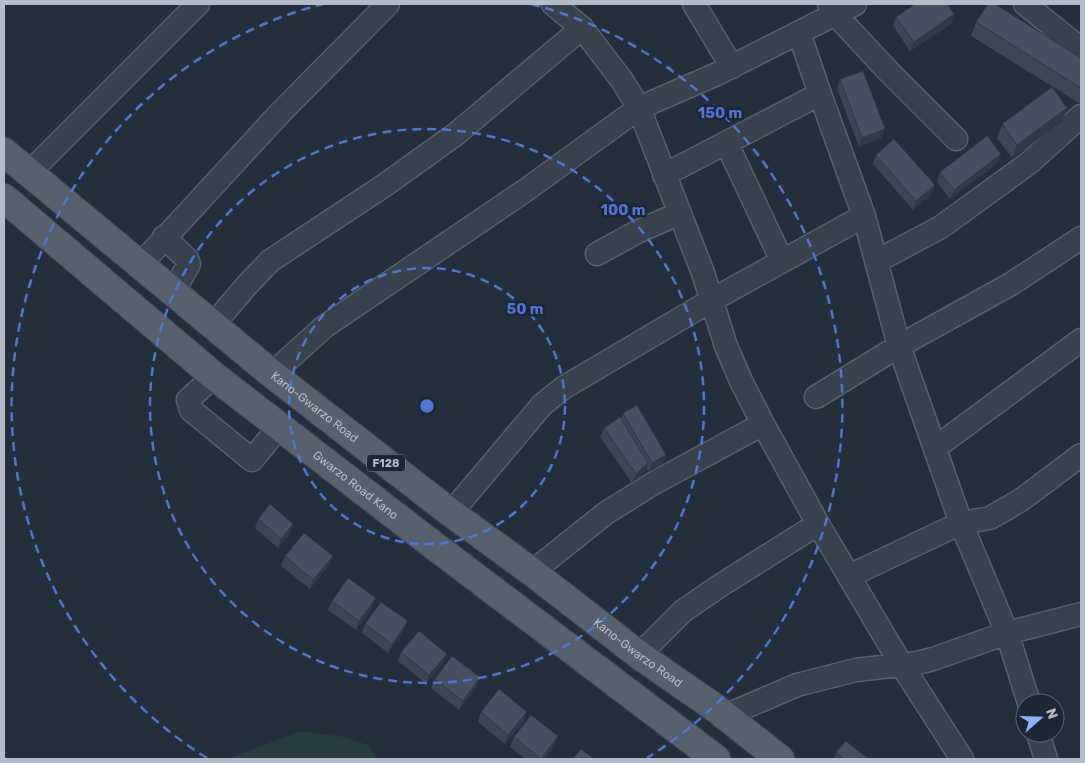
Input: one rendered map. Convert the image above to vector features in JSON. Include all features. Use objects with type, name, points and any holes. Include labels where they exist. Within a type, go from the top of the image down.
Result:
[{"type":"main road","name":"Kano-Gwarzo Road","points":[[4,152],[272,374],[451,513],[532,572],[639,655],[725,716],[780,759]]},
{"type":"main road","name":"Gwarzo Road Kano","points":[[4,198],[214,376],[716,759]]},
{"type":"street","points":[[140,264],[281,112],[388,4]]},
{"type":"street","points":[[553,4],[582,28],[621,78],[639,108],[703,273],[726,346],[763,424],[818,524],[901,664],[962,759]]},
{"type":"street","points":[[694,4],[732,67]]},
{"type":"street","points":[[272,374],[324,328],[526,190],[639,108],[732,67],[799,33],[832,9],[855,4]]},
{"type":"street","points":[[1025,4],[1081,49]]},
{"type":"street","points":[[29,173],[187,8]]},
{"type":"street","points":[[832,9],[890,73],[956,139]]},
{"type":"street","points":[[213,325],[270,261],[385,185],[456,134],[582,28]]},
{"type":"street","points":[[799,33],[864,216],[899,346],[961,523],[1007,633],[1026,693]]},
{"type":"street","points":[[664,175],[820,94]]},
{"type":"street","points":[[877,261],[941,227],[1029,163],[1081,116]]},
{"type":"street","points":[[726,144],[782,261]]},
{"type":"street","points":[[597,254],[636,232],[680,213]]},
{"type":"street","points":[[451,513],[542,405],[563,388],[712,300],[864,216]]},
{"type":"street","points":[[164,237],[187,259],[189,264],[173,292]]},
{"type":"street","points":[[816,397],[899,346],[1011,284],[1081,238]]},
{"type":"street","points":[[935,448],[1081,340]]},
{"type":"street","points":[[214,376],[188,400],[192,410],[252,460],[279,427]]},
{"type":"street","points":[[532,572],[606,513],[654,483],[763,424]]},
{"type":"street","points":[[849,576],[961,523],[990,518],[1021,500],[1081,455]]},
{"type":"street","points":[[639,655],[683,611],[818,524]]},
{"type":"street","points":[[725,716],[797,685],[856,670],[933,659],[1007,633],[1081,614]]},
{"type":"street","points":[[1041,743],[1046,759]]},
{"type":"green space","points":[[301,731],[344,737],[368,745],[378,759],[227,759]]},
{"type":"building","points":[[915,4],[947,4],[954,14],[914,42],[896,17]]},
{"type":"building","points":[[988,4],[995,4],[1081,58],[1081,88],[976,22]]},
{"type":"building","points":[[863,71],[885,129],[862,138],[840,79]]},
{"type":"building","points":[[1052,87],[1067,108],[1017,145],[1002,124]]},
{"type":"building","points":[[987,136],[1001,154],[954,190],[940,172]]},
{"type":"building","points":[[894,139],[935,185],[916,201],[876,155]]},
{"type":"building","points":[[637,405],[666,455],[652,463],[623,413]]},
{"type":"building","points":[[620,417],[648,463],[636,474],[604,428]]},
{"type":"building","points":[[270,504],[293,524],[281,539],[258,519]]},
{"type":"building","points":[[304,533],[333,556],[313,580],[285,556]]},
{"type":"building","points":[[348,578],[376,598],[359,621],[332,601]]},
{"type":"building","points":[[381,602],[408,621],[392,644],[365,624]]},
{"type":"building","points":[[419,631],[447,654],[429,675],[401,652]]},
{"type":"building","points":[[452,656],[480,677],[463,701],[435,679]]},
{"type":"building","points":[[499,689],[527,712],[508,735],[481,712]]},
{"type":"building","points":[[531,715],[558,736],[541,759],[514,737]]},
{"type":"building","points":[[846,741],[868,759],[844,759],[836,752]]},
{"type":"building","points":[[581,749],[594,759],[573,759]]}]
